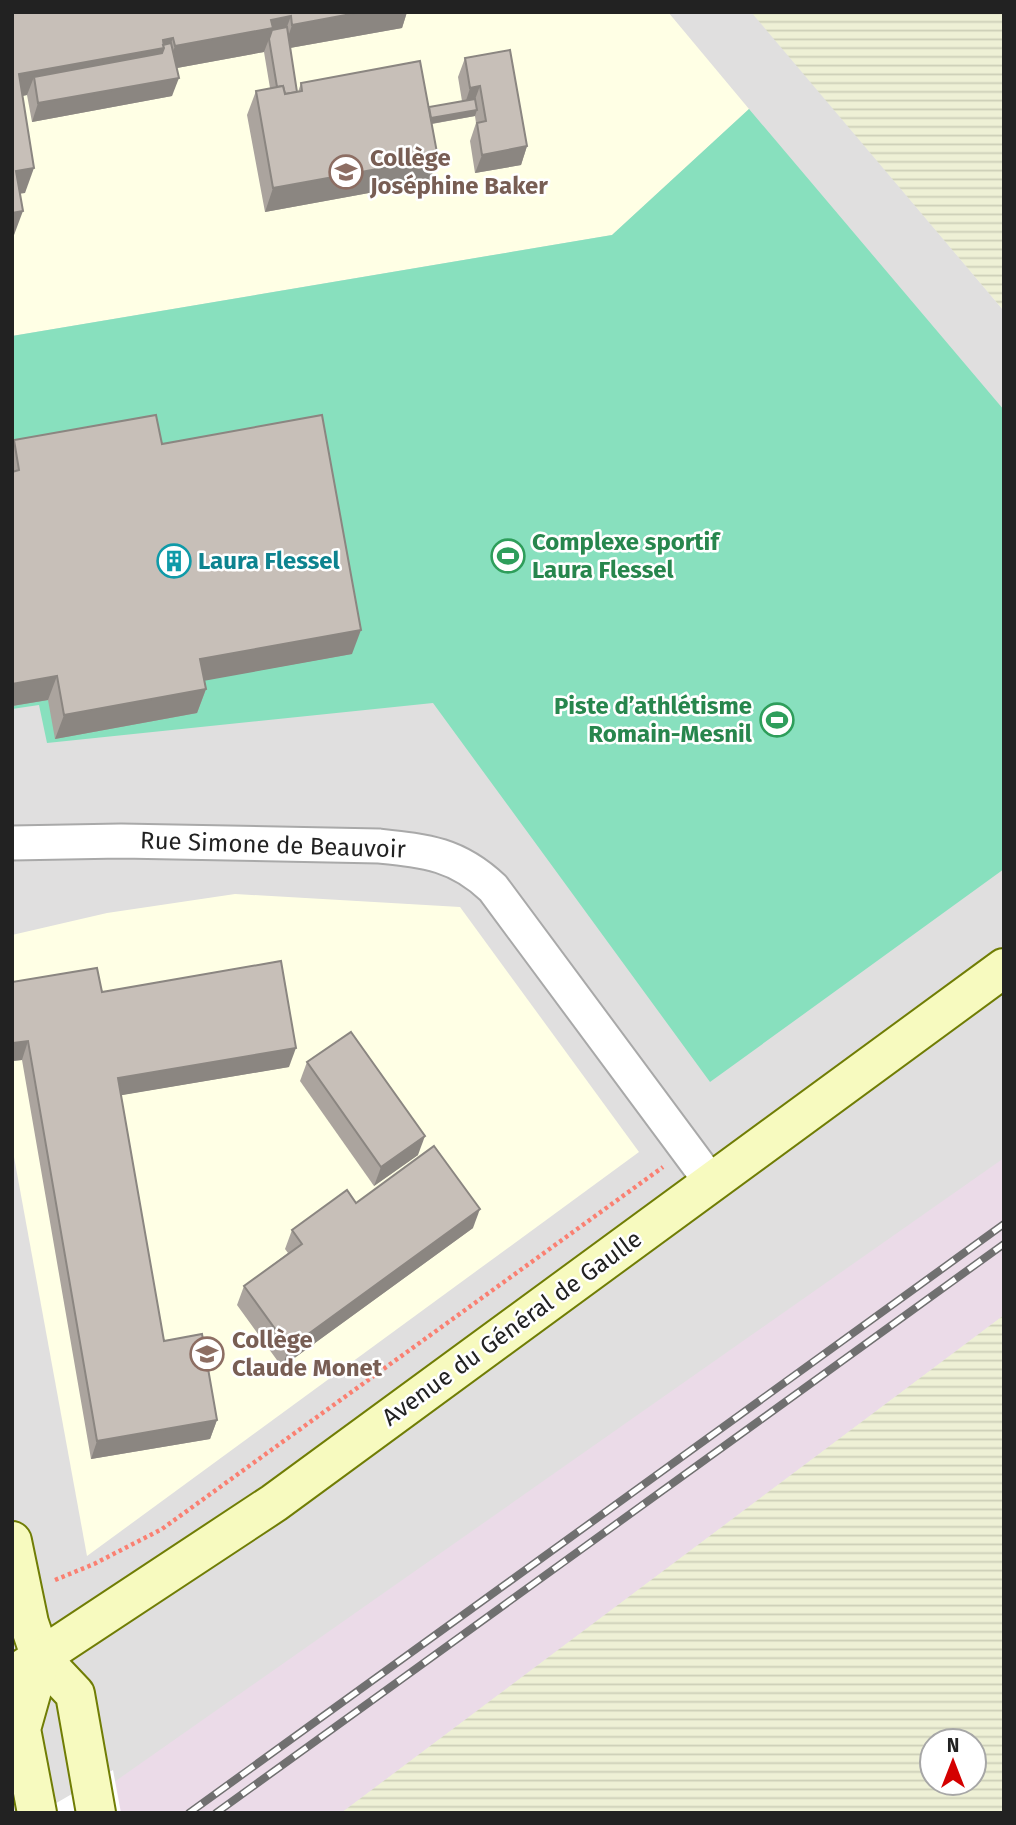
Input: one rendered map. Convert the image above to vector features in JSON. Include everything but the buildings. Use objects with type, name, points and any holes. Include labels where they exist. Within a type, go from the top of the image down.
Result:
[{"type":"main road","name":"Avenue du Général de Gaulle","points":[[27,1667],[274,1503],[699,1168],[1004,968]]},
{"type":"main road","points":[[12,1541],[22,1593],[27,1667],[20,1729],[37,1813]]},
{"type":"main road","points":[[27,1667],[75,1693],[96,1813]]},
{"type":"street","name":"Rue Simone de Beauvoir","points":[[12,843],[107,841],[379,846],[421,850],[470,867],[493,888],[699,1168]]},
{"type":"path","points":[[22,1593],[94,1564],[162,1529],[652,1174],[699,1168]]},
{"type":"shaded area","points":[[12,12],[752,12],[1004,311],[1004,1315],[341,1813],[12,1813]]},
{"type":"shaded area","name":"Collège Joséphine Baker","points":[[12,12],[668,12],[749,109],[612,235],[12,336]]},
{"type":"shaded area","points":[[751,12],[1004,12],[1004,311]]},
{"type":"shaded area","name":"Collège Claude Monet","points":[[235,894],[460,907],[639,1152],[87,1556],[12,1146],[12,935],[107,913]]},
{"type":"shaded area","points":[[1004,1158],[1004,1315],[341,1813],[70,1813]]},
{"type":"shaded area","points":[[1004,1315],[1004,1813],[341,1813]]},
{"type":"green space","name":"Complexe sportif Laura Flessel","points":[[749,109],[1004,410],[1004,869],[710,1082],[433,703],[47,743],[39,705],[12,709],[12,336],[612,235]]},
{"type":"pier","points":[[113,1770],[121,1813],[39,1813],[65,1798]]},
{"type":"railway","points":[[189,1813],[1004,1224]]},
{"type":"railway","points":[[216,1813],[1004,1244]]},
{"type":"place","name":"Collège Joséphine Baker","points":[[346,172]]},
{"type":"place","name":"Complexe sportif Laura Flessel","points":[[508,556]]},
{"type":"place","name":"Laura Flessel","points":[[174,561]]},
{"type":"place","name":"Piste d’athlétisme Romain-Mesnil","points":[[777,720]]},
{"type":"place","name":"Collège Claude Monet","points":[[207,1354]]}]
